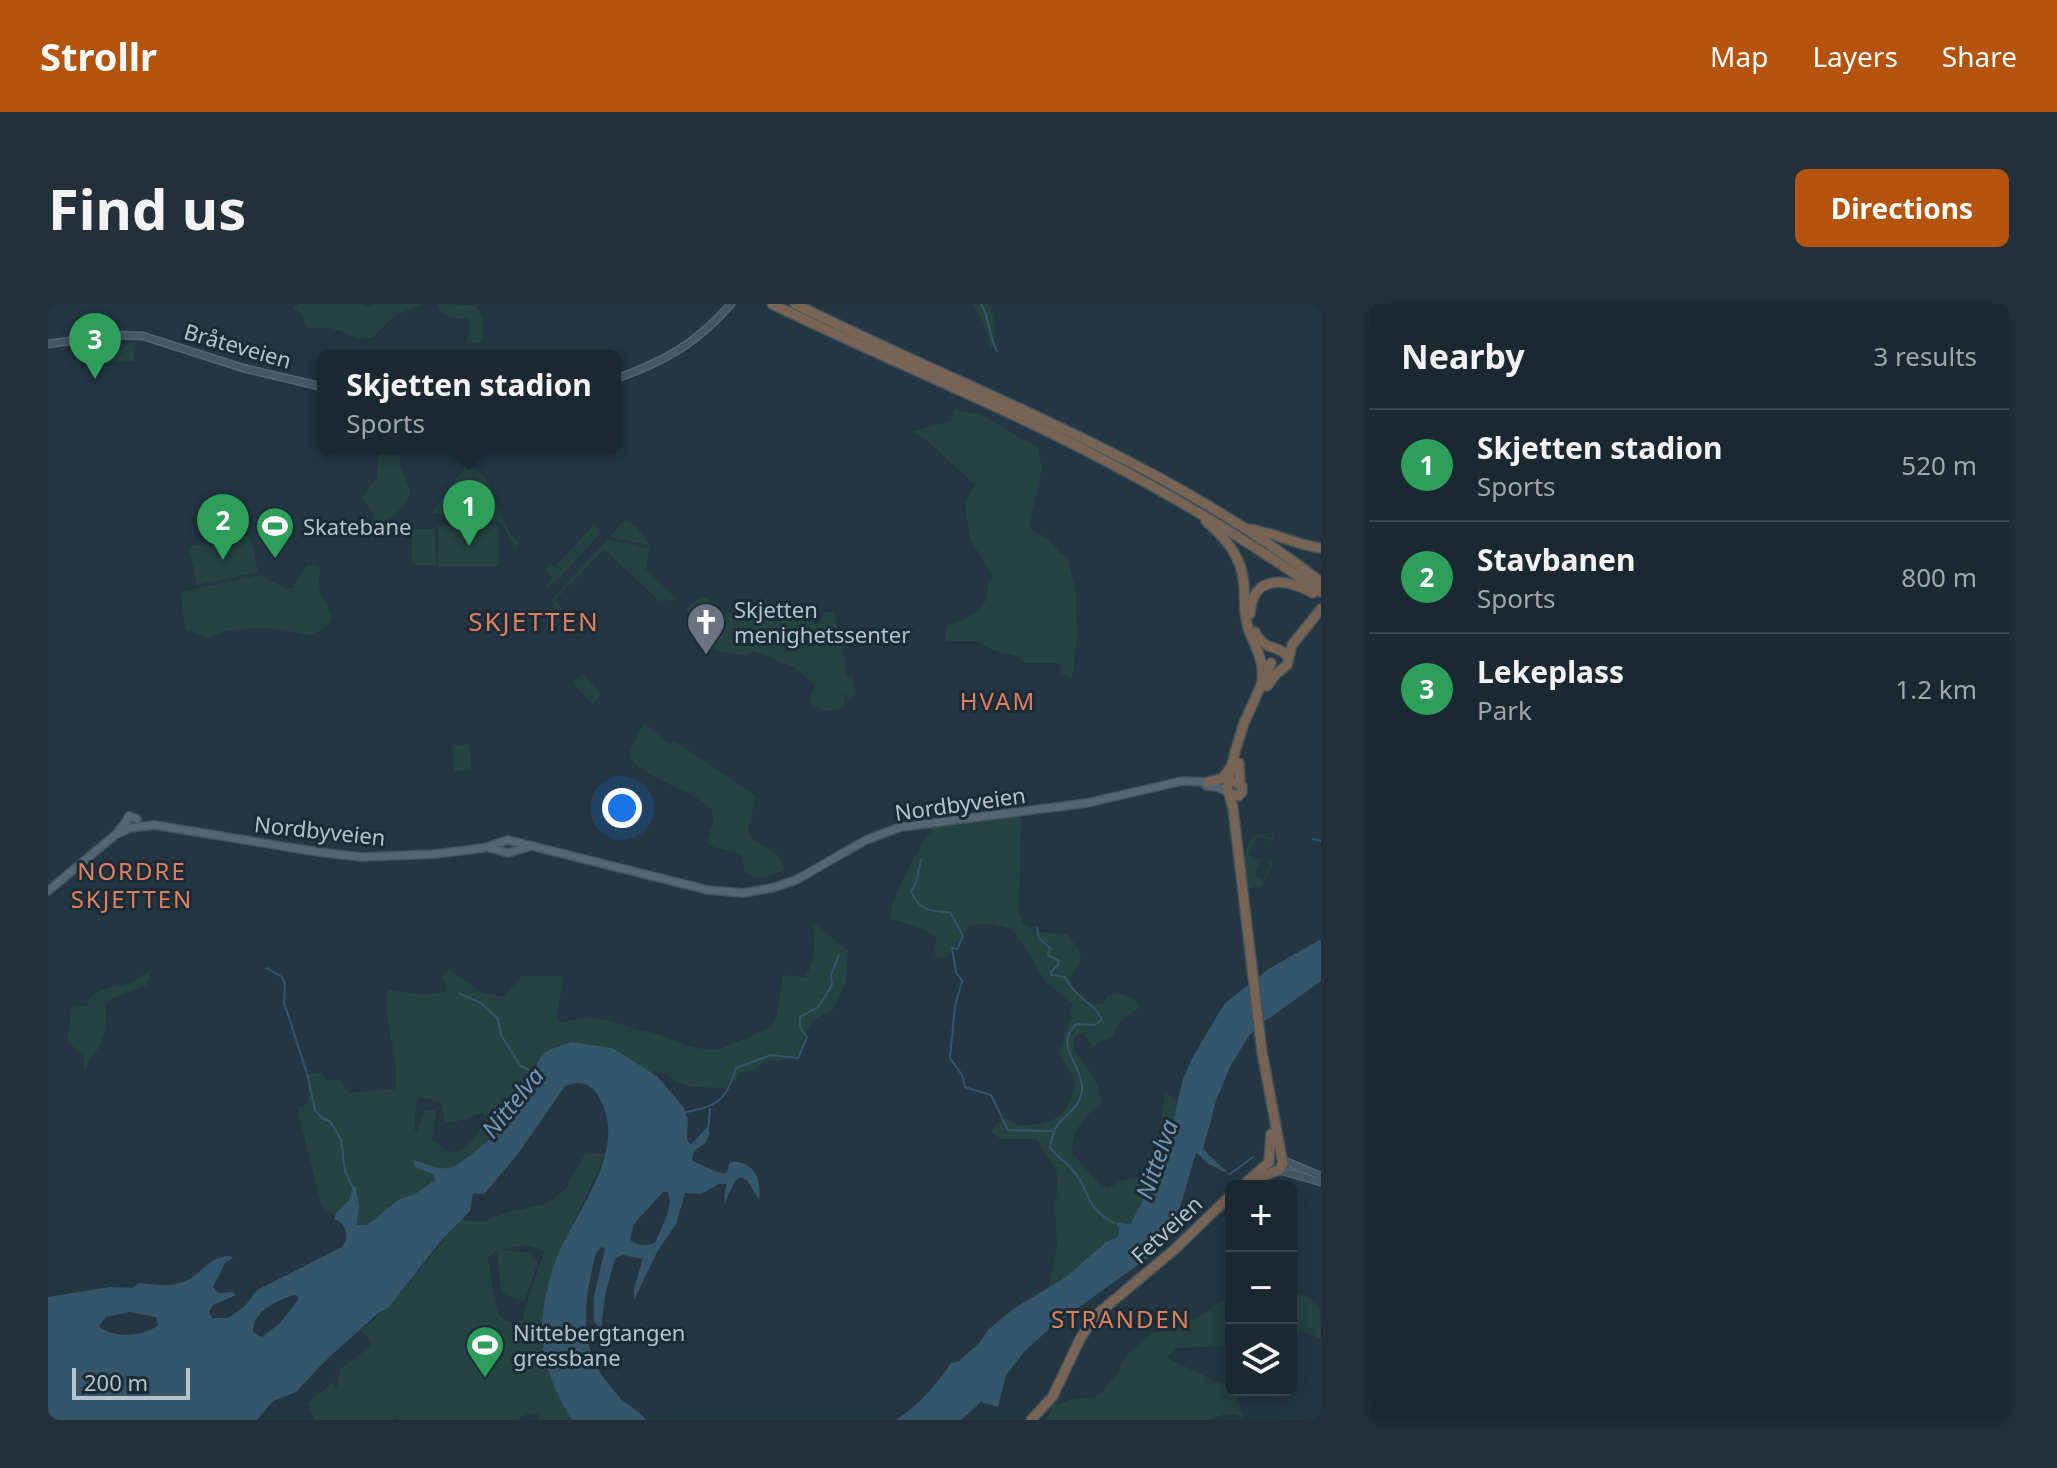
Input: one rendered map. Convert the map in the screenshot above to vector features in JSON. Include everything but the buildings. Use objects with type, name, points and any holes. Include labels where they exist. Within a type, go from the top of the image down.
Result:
[{"type":"highway","points":[[772,304],[1028,422],[1189,507],[1237,535],[1321,597]]},
{"type":"highway","points":[[795,304],[1080,437],[1174,487],[1320,580]]},
{"type":"highway","points":[[1189,507],[1226,540],[1238,558],[1243,578],[1245,618],[1263,666],[1260,692]]},
{"type":"highway","points":[[1244,529],[1321,548]]},
{"type":"highway","points":[[1288,657],[1284,652],[1262,643],[1252,624],[1251,602],[1258,591],[1270,583],[1284,581],[1321,597]]},
{"type":"highway","points":[[1208,782],[1225,777],[1244,723],[1260,692],[1287,665],[1295,640],[1316,612],[1321,597]]},
{"type":"highway","points":[[1232,788],[1271,654],[1316,612]]},
{"type":"highway","points":[[1251,635],[1270,662],[1281,669]]},
{"type":"highway","points":[[1260,692],[1290,668],[1295,640]]},
{"type":"highway","points":[[1234,757],[1232,788],[1276,1163],[1251,1180]]},
{"type":"highway","name":"Fetveien","points":[[1031,1420],[1053,1396],[1088,1325],[1102,1309],[1184,1248],[1225,1202]]},
{"type":"main road","points":[[621,377],[655,363],[694,340],[731,304]]},
{"type":"main road","name":"Bråteveien","points":[[48,344],[113,335],[139,336],[248,370],[317,386]]},
{"type":"main road","name":"Nordbyveien","points":[[48,891],[132,824],[355,856],[406,856],[507,845],[530,846],[714,891],[747,893],[796,880],[866,840],[891,830],[924,823],[1087,803],[1172,783],[1208,782],[1232,788]]},
{"type":"main road","name":"Nordbyveien","points":[[1172,783],[1232,788]]},
{"type":"main road","points":[[1276,1163],[1321,1179]]},
{"type":"green space","points":[[298,304],[361,304],[370,307],[374,304],[423,304],[396,315],[372,338],[360,339],[331,328],[307,328],[302,314],[293,309]]},
{"type":"green space","points":[[438,304],[475,305],[484,318],[482,342],[466,344],[470,328],[468,319],[442,314]]},
{"type":"green space","points":[[973,304],[989,304],[995,316],[992,352],[984,324]]},
{"type":"green space","points":[[133,344],[134,361],[108,363],[107,346]]},
{"type":"green space","points":[[954,410],[980,414],[1038,448],[1042,468],[1029,526],[1047,538],[1062,555],[1067,555],[1076,594],[1077,637],[1072,678],[1061,673],[1060,665],[1056,663],[1025,663],[1014,655],[997,652],[976,641],[945,641],[947,625],[971,616],[983,605],[987,598],[987,581],[993,577],[970,539],[965,502],[975,485],[925,439],[910,432],[951,421]]},
{"type":"green space","points":[[379,454],[400,456],[408,498],[402,508],[376,529],[371,510],[362,498],[377,479]]},
{"type":"green space","points":[[468,463],[490,486],[505,524],[520,544],[514,550],[502,526],[477,519],[476,511],[454,511],[454,518],[432,512]]},
{"type":"green space","points":[[627,521],[650,545],[609,537],[621,523]]},
{"type":"green space","points":[[592,522],[599,530],[597,537],[559,579],[545,588],[551,577],[544,567],[550,563],[555,567],[593,525]]},
{"type":"green space","points":[[438,526],[499,526],[499,566],[438,566]]},
{"type":"green space","points":[[412,529],[435,529],[436,565],[412,565]]},
{"type":"green space","points":[[250,535],[258,572],[197,585],[189,547]]},
{"type":"green space","points":[[608,539],[645,548],[650,546],[646,569],[678,600],[659,601],[604,549],[555,600],[566,614],[553,606],[552,599]]},
{"type":"green space","points":[[308,564],[320,567],[319,588],[332,615],[330,623],[323,629],[309,636],[279,629],[256,628],[225,631],[209,638],[185,629],[181,592],[260,575],[285,588],[293,588]]},
{"type":"green space","points":[[700,597],[708,598],[724,614],[768,611],[817,624],[826,612],[834,612],[845,659],[845,678],[852,674],[855,694],[848,699],[845,692],[844,708],[824,711],[812,704],[810,698],[815,685],[795,668],[754,651],[746,655],[716,651],[686,609]]},
{"type":"green space","points":[[584,674],[600,693],[592,704],[575,686],[574,680]]},
{"type":"green space","points":[[643,723],[671,744],[672,739],[756,796],[748,830],[750,838],[779,856],[784,870],[769,876],[753,876],[744,871],[743,857],[738,853],[709,846],[712,810],[693,796],[649,774],[630,759],[629,754]]},
{"type":"green space","points":[[469,744],[472,770],[454,772],[452,745]]},
{"type":"green space","points":[[1021,815],[1019,914],[1023,923],[1036,932],[1067,934],[1079,950],[1081,959],[1069,979],[1081,997],[1102,1004],[1108,995],[1121,995],[1134,1000],[1140,1007],[1120,1022],[1111,1038],[1092,1046],[1084,1034],[1079,1033],[1074,1040],[1074,1049],[1097,1084],[1101,1103],[1084,1119],[1076,1132],[1073,1154],[1100,1184],[1108,1188],[1123,1180],[1140,1178],[1151,1167],[1165,1093],[1178,1102],[1161,1168],[1129,1225],[1118,1225],[1118,1237],[1106,1242],[1066,1277],[1049,1287],[1057,1244],[1056,1170],[1037,1139],[1001,1139],[991,1132],[996,1124],[1006,1118],[1020,1125],[1040,1124],[1056,1118],[1067,1108],[1075,1081],[1059,1051],[1071,1016],[1072,1003],[1045,982],[1011,929],[991,924],[970,925],[947,958],[935,956],[936,936],[891,919],[900,885],[936,824]]},
{"type":"green space","points":[[1276,827],[1271,843],[1257,836],[1249,855],[1264,861],[1261,861],[1255,875],[1264,879],[1270,857],[1273,863],[1262,886],[1248,889],[1245,859],[1248,845],[1256,835],[1271,838]]},
{"type":"green space","points":[[811,921],[848,950],[846,982],[833,1010],[813,1020],[805,1033],[800,1052],[791,1059],[765,1061],[755,1070],[739,1073],[724,1088],[694,1087],[678,1083],[664,1073],[647,1072],[613,1048],[583,1043],[558,1045],[541,1057],[539,1086],[527,1095],[516,1115],[483,1145],[447,1169],[416,1160],[422,1171],[434,1175],[435,1180],[415,1194],[398,1200],[367,1225],[357,1225],[359,1206],[353,1185],[349,1200],[336,1215],[322,1207],[299,1116],[299,1107],[308,1103],[307,1074],[321,1072],[326,1080],[341,1080],[349,1093],[395,1089],[396,1064],[387,1015],[388,990],[424,995],[446,992],[448,989],[442,977],[444,972],[450,970],[481,992],[503,997],[522,976],[560,976],[563,983],[556,1016],[560,1023],[583,1018],[601,1019],[697,1048],[719,1049],[771,1028],[777,1014],[783,975],[805,977],[811,964],[814,934]],"holes":[[[419,1097],[441,1102],[445,1122],[483,1113],[487,1119],[474,1138],[455,1153],[431,1139],[435,1110],[424,1110],[418,1131],[415,1131],[414,1118]]]},
{"type":"green space","points":[[152,969],[147,985],[111,999],[106,1004],[105,1028],[100,1045],[84,1071],[84,1057],[67,1041],[72,1007],[88,1007],[88,1000],[98,992],[130,983]]},
{"type":"green space","points":[[585,1154],[605,1154],[560,1254],[549,1284],[543,1315],[544,1347],[553,1382],[572,1420],[538,1420],[540,1412],[517,1420],[400,1420],[393,1417],[394,1420],[315,1420],[307,1403],[333,1382],[336,1390],[341,1368],[371,1346],[372,1341],[361,1330],[401,1292],[461,1220],[485,1221],[549,1203],[566,1188]],"holes":[[[525,1245],[545,1250],[523,1320],[506,1320],[494,1301],[488,1257],[497,1250],[501,1293],[524,1302],[538,1262],[531,1259],[533,1253],[498,1250]]]},
{"type":"green space","points":[[1297,1293],[1310,1299],[1318,1308],[1321,1339],[1301,1331],[1297,1333]]},
{"type":"green space","points":[[1225,1301],[1225,1346],[1176,1348],[1167,1358],[1225,1384],[1225,1396],[1239,1396],[1245,1420],[1228,1414],[1209,1420],[1046,1420],[1053,1404],[1102,1393],[1119,1371],[1126,1355],[1152,1333],[1173,1329],[1204,1314],[1212,1306]]},
{"type":"water","points":[[1321,939],[1321,981],[1257,1027],[1248,1037],[1230,1067],[1216,1101],[1203,1149],[1230,1175],[1196,1153],[1175,1224],[1149,1257],[1050,1328],[1024,1352],[1006,1375],[998,1407],[981,1402],[961,1420],[896,1420],[926,1394],[951,1363],[959,1361],[1013,1309],[1066,1277],[1106,1242],[1118,1237],[1116,1222],[1130,1224],[1164,1161],[1182,1082],[1191,1060],[1224,1004],[1267,970]]},
{"type":"water","points":[[572,1042],[613,1048],[658,1077],[684,1108],[690,1144],[706,1128],[710,1133],[706,1142],[693,1153],[692,1161],[723,1174],[727,1172],[730,1162],[745,1164],[755,1172],[759,1185],[759,1200],[747,1180],[741,1177],[735,1181],[724,1204],[726,1184],[719,1184],[701,1194],[685,1193],[676,1224],[657,1252],[634,1300],[634,1288],[643,1259],[623,1255],[615,1259],[605,1295],[601,1329],[594,1322],[594,1296],[605,1249],[601,1247],[596,1253],[586,1319],[591,1351],[606,1381],[622,1400],[646,1420],[572,1420],[545,1361],[542,1322],[552,1272],[596,1180],[608,1139],[607,1119],[600,1099],[590,1086],[576,1083],[565,1086],[520,1151],[486,1192],[473,1193],[470,1211],[441,1241],[388,1308],[376,1315],[323,1363],[296,1392],[273,1401],[257,1420],[48,1420],[48,1297],[109,1287],[132,1288],[139,1283],[179,1283],[213,1261],[230,1256],[233,1258],[225,1263],[213,1287],[218,1293],[232,1292],[236,1295],[213,1305],[209,1312],[212,1318],[228,1318],[245,1306],[257,1290],[342,1247],[346,1231],[334,1219],[349,1200],[353,1185],[359,1206],[357,1225],[367,1225],[398,1200],[415,1194],[435,1180],[434,1175],[415,1167],[413,1160],[449,1168],[484,1144],[512,1119],[527,1095],[539,1086],[537,1067],[543,1055]],"holes":[[[663,1192],[668,1192],[670,1201],[655,1243],[642,1245],[633,1242],[630,1240],[634,1224]],[[298,1296],[280,1323],[262,1337],[253,1332],[254,1325],[261,1313],[273,1304]],[[130,1312],[156,1317],[158,1325],[145,1332],[120,1335],[99,1326],[106,1317]]]},
{"type":"waterway","points":[[981,304],[997,351]]},
{"type":"waterway","points":[[1313,839],[1321,841]]},
{"type":"waterway","points":[[921,860],[911,891],[914,897],[926,909],[950,912],[963,936],[957,949],[952,948],[956,972],[962,981],[955,1006],[950,1058],[962,1075],[965,1087],[991,1095],[1008,1130],[1052,1131]]},
{"type":"waterway","points":[[1037,928],[1039,938],[1050,948],[1048,955],[1059,961],[1052,975],[1065,977],[1102,1020],[1094,1025],[1076,1024],[1070,1032],[1068,1048],[1081,1078],[1082,1093],[1075,1107],[1055,1128],[1050,1147],[1078,1177],[1097,1210],[1114,1223]]},
{"type":"waterway","points":[[686,1112],[719,1100],[729,1087],[736,1068],[771,1055],[798,1058],[807,1037],[800,1027],[800,1017],[818,1007],[823,1000],[832,985],[831,975],[839,955]]},
{"type":"waterway","points":[[267,968],[282,977],[285,984],[284,1002],[315,1110],[330,1121],[341,1140],[345,1171],[353,1188]]},
{"type":"waterway","name":"Nittelva","points":[[460,994],[480,1002],[498,1019],[501,1035],[521,1066],[538,1074]]},
{"type":"waterway","points":[[708,1130],[710,1109]]},
{"type":"waterway","points":[[1201,1155],[1225,1171]]},
{"type":"waterway","points":[[1230,1174],[1253,1157]]},
{"type":"place","name":"Lekeplass","points":[[95,379]]},
{"type":"place","name":"Skjetten stadion","points":[[469,546]]},
{"type":"place","name":"Stavbanen","points":[[223,560]]},
{"type":"place","name":"Skatebane","points":[[275,560]]},
{"type":"place","name":"Skjetten menighetssenter","points":[[706,656]]},
{"type":"place","name":"Nittebergtangen gressbane","points":[[485,1379]]},
{"type":"district","name":"SKJETTEN","points":[[534,621]]},
{"type":"district","name":"HVAM","points":[[998,700]]},
{"type":"district","name":"NORDRE SKJETTEN","points":[[132,884]]},
{"type":"district","name":"STRANDEN","points":[[1121,1318]]}]
